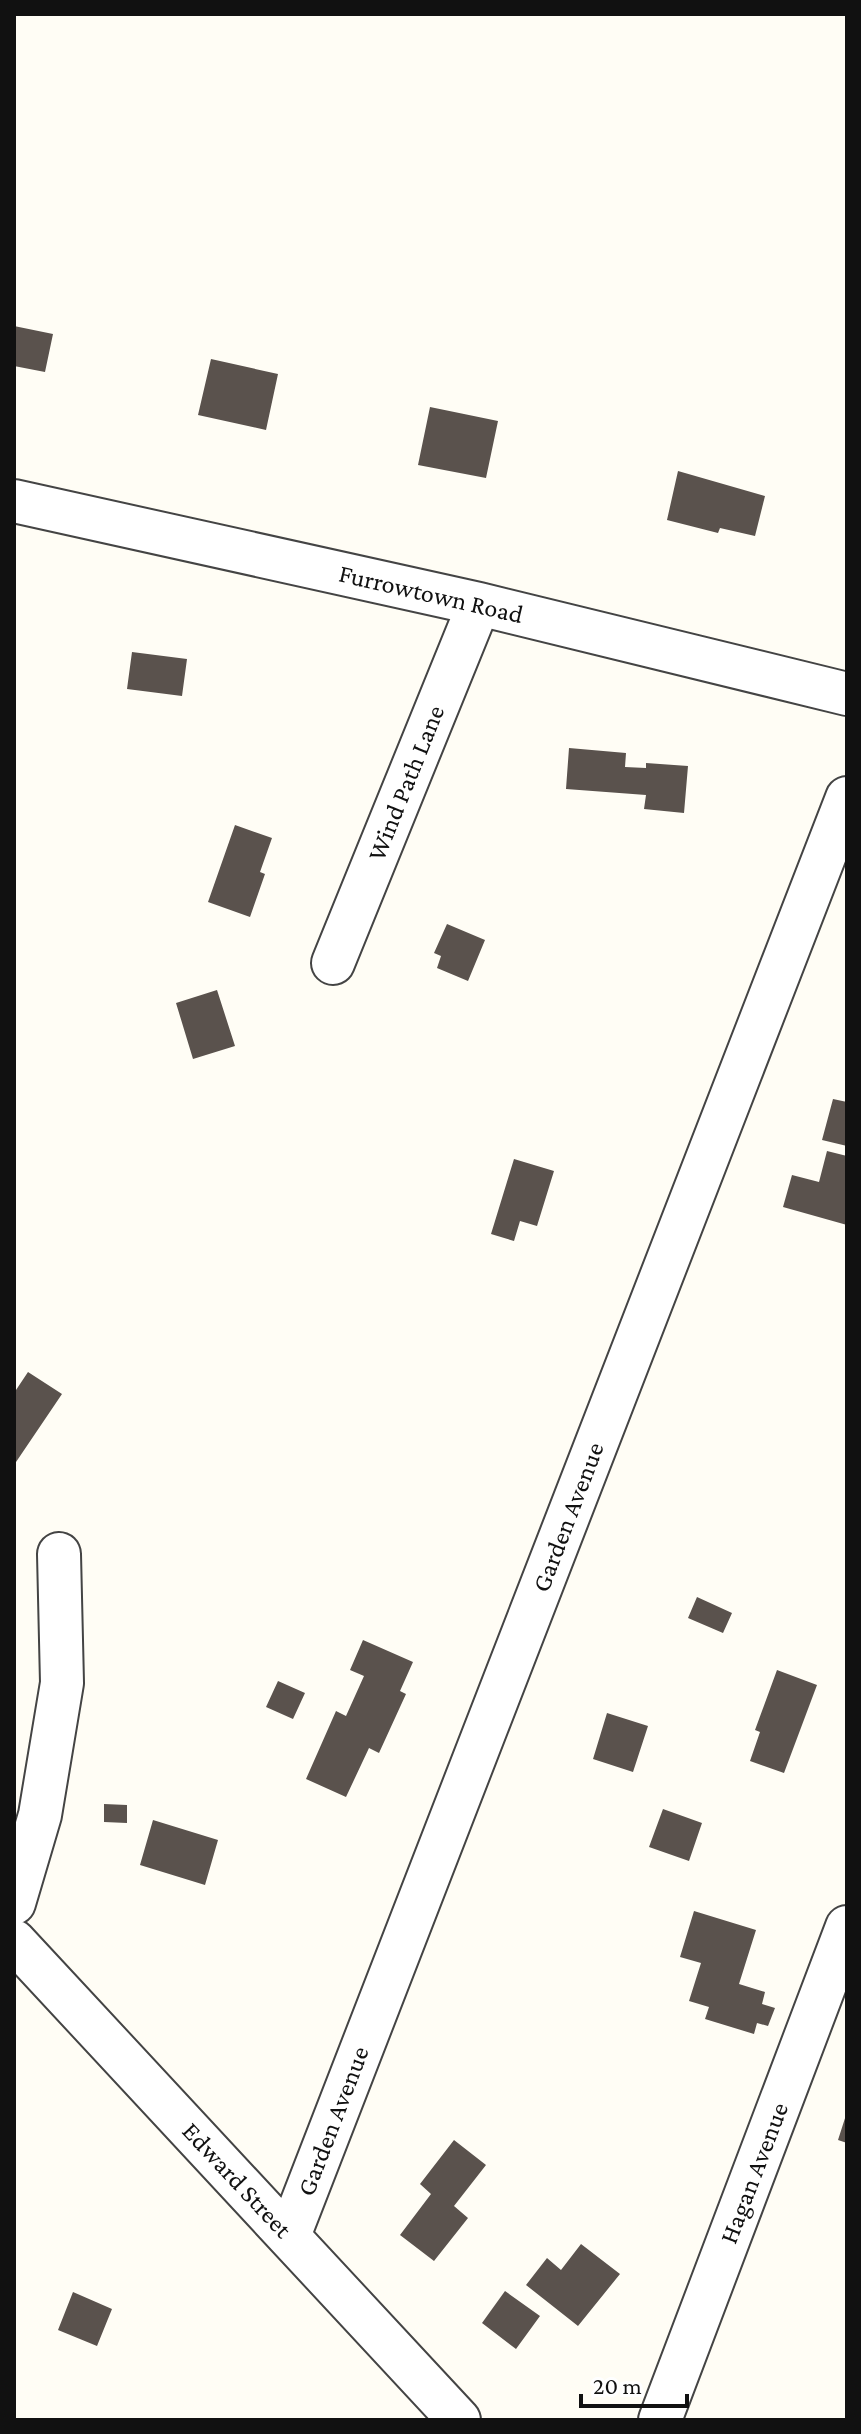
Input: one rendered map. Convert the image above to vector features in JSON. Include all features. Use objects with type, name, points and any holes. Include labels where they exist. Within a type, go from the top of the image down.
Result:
[{"type":"street","name":"Furrowtown Road","points":[[14,501],[479,604],[847,694]]},
{"type":"street","name":"Wind Path Lane","points":[[333,963],[479,604]]},
{"type":"street","name":"Garden Avenue","points":[[289,2236],[847,798]]},
{"type":"street","points":[[14,1903],[40,1815],[62,1683],[59,1554]]},
{"type":"street","name":"Hagan Avenue","points":[[660,2420],[847,1927]]},
{"type":"street","name":"Edward Street","points":[[14,1941],[459,2420]]},
{"type":"building","points":[[14,326],[53,334],[45,372],[14,366]]},
{"type":"building","points":[[211,359],[278,374],[266,430],[198,415]]},
{"type":"building","points":[[430,407],[498,421],[486,478],[418,465]]},
{"type":"building","points":[[678,471],[765,496],[755,536],[720,528],[718,533],[667,520]]},
{"type":"building","points":[[132,652],[187,659],[182,696],[127,689]]},
{"type":"building","points":[[569,748],[626,753],[625,767],[646,768],[646,763],[688,766],[684,813],[644,809],[646,795],[566,789]]},
{"type":"building","points":[[235,825],[272,838],[260,872],[265,874],[250,917],[208,902]]},
{"type":"building","points":[[447,924],[485,940],[468,981],[437,968],[441,956],[434,953]]},
{"type":"building","points":[[217,990],[235,1046],[193,1059],[176,1003]]},
{"type":"building","points":[[833,1099],[847,1102],[847,1146],[822,1140]]},
{"type":"building","points":[[827,1151],[847,1156],[847,1225],[783,1207],[792,1175],[819,1182]]},
{"type":"building","points":[[514,1159],[554,1171],[537,1226],[520,1221],[514,1241],[491,1234]]},
{"type":"building","points":[[28,1372],[62,1394],[14,1465],[14,1393]]},
{"type":"building","points":[[697,1597],[732,1613],[723,1633],[688,1618]]},
{"type":"building","points":[[363,1640],[413,1662],[400,1691],[406,1694],[379,1753],[369,1748],[346,1797],[306,1779],[336,1711],[346,1716],[364,1676],[350,1670]]},
{"type":"building","points":[[777,1670],[817,1685],[784,1773],[750,1761],[760,1732],[755,1730]]},
{"type":"building","points":[[278,1681],[305,1693],[293,1719],[266,1707]]},
{"type":"building","points":[[607,1713],[648,1726],[633,1772],[593,1759]]},
{"type":"building","points":[[104,1804],[127,1805],[127,1823],[104,1822]]},
{"type":"building","points":[[663,1809],[702,1823],[689,1861],[649,1847]]},
{"type":"building","points":[[153,1820],[218,1840],[205,1885],[140,1865]]},
{"type":"building","points":[[694,1911],[756,1930],[739,1984],[765,1992],[762,2004],[775,2008],[768,2026],[757,2023],[754,2034],[705,2019],[709,2007],[689,2001],[701,1963],[680,1957]]},
{"type":"building","points":[[847,2115],[847,2143],[838,2140]]},
{"type":"building","points":[[454,2140],[486,2165],[454,2206],[468,2218],[434,2261],[400,2235],[431,2194],[420,2184]]},
{"type":"building","points":[[581,2244],[620,2274],[578,2326],[526,2285],[547,2258],[561,2270]]},
{"type":"building","points":[[505,2291],[540,2316],[516,2349],[482,2323]]},
{"type":"building","points":[[73,2292],[112,2309],[97,2346],[58,2330]]}]
